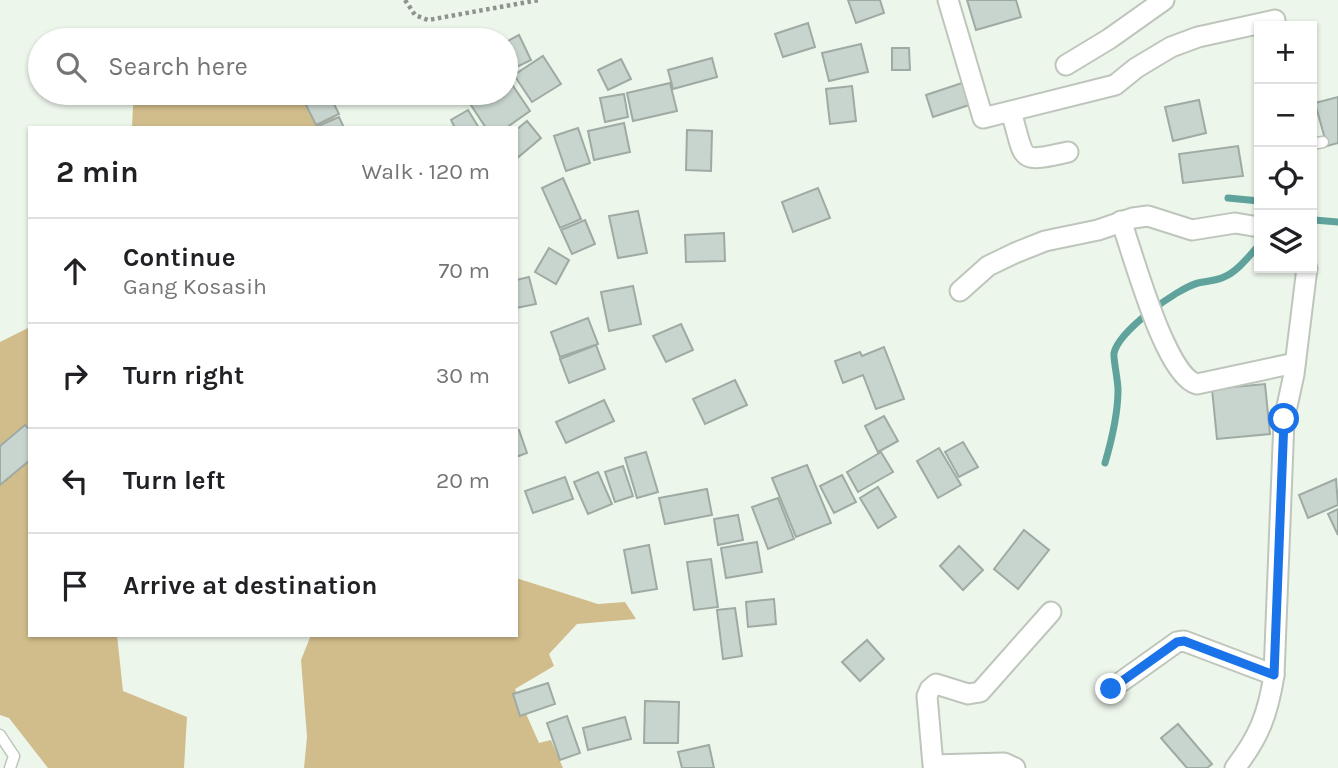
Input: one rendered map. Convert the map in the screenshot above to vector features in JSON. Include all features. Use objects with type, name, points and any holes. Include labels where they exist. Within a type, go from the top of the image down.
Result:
[{"type":"street","points":[[948,0],[983,118],[1115,85],[1136,68],[1171,47],[1198,37],[1254,27]]},
{"type":"street","points":[[1066,65],[1109,39],[1164,0]]},
{"type":"street","points":[[1275,21],[1276,0]]},
{"type":"street","points":[[1011,112],[1023,152],[1028,158],[1036,159],[1068,152]]},
{"type":"street","points":[[960,291],[988,266],[1015,253],[1045,241],[1098,230],[1121,221],[1148,216],[1192,230],[1235,223],[1254,226]]},
{"type":"street","points":[[1121,221],[1151,312],[1171,354],[1188,381],[1197,384],[1295,363]]},
{"type":"street","points":[[1235,768],[1262,728],[1270,704],[1274,675],[1283,431],[1306,273]]},
{"type":"street","points":[[1015,768],[1003,762],[926,767],[927,696],[936,684],[968,694],[980,692],[1051,612]]},
{"type":"street","points":[[1111,689],[1177,642],[1184,641],[1274,675]]},
{"type":"lane","points":[[0,734],[15,756],[10,768]]},
{"type":"path","points":[[405,0],[415,15],[428,20],[539,0]]},
{"type":"shaded area","points":[[332,105],[336,125],[132,126],[133,106]]},
{"type":"shaded area","points":[[28,328],[28,637],[117,637],[123,691],[187,717],[184,768],[48,768],[9,718],[0,715],[0,342]]},
{"type":"shaded area","points":[[518,579],[598,604],[625,602],[636,619],[577,624],[549,654],[554,666],[515,689],[539,743],[551,740],[563,768],[304,768],[307,737],[301,660],[310,637],[518,637]]},
{"type":"building","points":[[848,0],[880,0],[884,13],[856,23]]},
{"type":"building","points":[[967,0],[1016,0],[1021,17],[976,30]]},
{"type":"building","points":[[808,23],[815,47],[783,57],[775,34]]},
{"type":"building","points":[[518,36],[531,60],[518,66]]},
{"type":"building","points":[[861,44],[868,72],[829,81],[822,53]]},
{"type":"building","points":[[892,48],[909,48],[910,70],[892,70]]},
{"type":"building","points":[[543,56],[561,84],[532,102],[518,81],[518,72]]},
{"type":"building","points":[[712,58],[717,77],[673,89],[668,70]]},
{"type":"building","points":[[621,59],[631,79],[608,90],[598,70]]},
{"type":"building","points":[[965,82],[972,104],[933,117],[926,95]]},
{"type":"building","points":[[670,83],[677,111],[633,121],[627,93]]},
{"type":"building","points":[[852,86],[856,121],[830,124],[826,89]]},
{"type":"building","points":[[518,93],[530,111],[509,126],[485,126],[471,105],[518,105]]},
{"type":"building","points":[[624,94],[628,117],[605,122],[600,98]]},
{"type":"building","points":[[1338,97],[1338,143],[1327,146],[1317,102]]},
{"type":"building","points":[[1199,100],[1206,133],[1173,141],[1165,107]]},
{"type":"building","points":[[306,105],[334,105],[339,114],[316,125]]},
{"type":"building","points":[[468,110],[478,126],[454,126],[451,120]]},
{"type":"building","points":[[339,117],[343,126],[318,126]]},
{"type":"building","points":[[527,121],[541,138],[518,157],[518,128]]},
{"type":"building","points":[[624,123],[630,152],[594,160],[588,131]]},
{"type":"building","points":[[578,128],[590,163],[566,171],[554,136]]},
{"type":"building","points":[[687,130],[712,131],[711,171],[686,170]]},
{"type":"building","points":[[1238,146],[1243,176],[1183,183],[1179,154]]},
{"type":"building","points":[[563,178],[581,219],[560,228],[542,188]]},
{"type":"building","points":[[818,188],[830,218],[793,232],[782,202]]},
{"type":"building","points":[[638,211],[647,253],[618,258],[609,216]]},
{"type":"building","points":[[585,220],[595,244],[572,254],[561,230]]},
{"type":"building","points":[[724,233],[725,261],[686,262],[685,235]]},
{"type":"building","points":[[549,248],[569,260],[556,284],[535,272]]},
{"type":"building","points":[[529,277],[536,304],[518,308],[518,280]]},
{"type":"building","points":[[633,286],[641,324],[609,331],[601,292]]},
{"type":"building","points":[[588,318],[598,344],[560,357],[551,332]]},
{"type":"building","points":[[681,324],[693,350],[666,362],[653,336]]},
{"type":"building","points":[[596,345],[605,369],[569,383],[560,359]]},
{"type":"building","points":[[884,347],[904,399],[876,409],[863,375],[843,383],[835,361],[860,352],[862,356]]},
{"type":"building","points":[[735,380],[747,405],[705,424],[693,399]]},
{"type":"building","points":[[1265,384],[1270,434],[1217,439],[1212,389]]},
{"type":"building","points":[[604,400],[614,421],[566,443],[556,422]]},
{"type":"building","points":[[884,416],[898,441],[878,452],[865,426]]},
{"type":"building","points":[[25,425],[28,428],[28,462],[0,485],[0,446]]},
{"type":"building","points":[[518,430],[527,453],[518,456]]},
{"type":"building","points":[[963,442],[978,467],[959,477],[945,452]]},
{"type":"building","points":[[939,448],[961,485],[938,498],[917,461]]},
{"type":"building","points":[[646,452],[658,492],[637,498],[625,458]]},
{"type":"building","points":[[881,452],[893,472],[858,492],[847,472]]},
{"type":"building","points":[[807,465],[831,523],[796,537],[772,478]]},
{"type":"building","points":[[623,466],[633,496],[615,502],[605,472]]},
{"type":"building","points":[[598,472],[612,504],[588,514],[574,482]]},
{"type":"building","points":[[842,475],[856,502],[834,513],[820,486]]},
{"type":"building","points":[[565,477],[573,499],[533,513],[525,491]]},
{"type":"building","points":[[1336,479],[1338,505],[1308,518],[1299,495]]},
{"type":"building","points":[[878,487],[896,517],[878,528],[860,498]]},
{"type":"building","points":[[707,489],[712,515],[665,524],[659,498]]},
{"type":"building","points":[[778,498],[794,539],[768,549],[752,507]]},
{"type":"building","points":[[1338,509],[1338,535],[1328,514]]},
{"type":"building","points":[[738,515],[743,540],[718,545],[714,519]]},
{"type":"building","points":[[1024,530],[1049,550],[1018,589],[994,569]]},
{"type":"building","points":[[757,542],[762,572],[726,578],[721,548]]},
{"type":"building","points":[[649,545],[657,589],[632,593],[624,550]]},
{"type":"building","points":[[959,546],[983,570],[963,590],[940,566]]},
{"type":"building","points":[[711,559],[718,607],[694,610],[687,562]]},
{"type":"building","points":[[774,599],[776,624],[748,627],[746,602]]},
{"type":"building","points":[[735,608],[742,656],[723,659],[717,610]]},
{"type":"building","points":[[867,640],[884,659],[860,681],[842,662]]},
{"type":"building","points":[[548,683],[555,704],[520,716],[513,694]]},
{"type":"building","points":[[645,701],[679,702],[678,743],[644,743]]},
{"type":"building","points":[[567,716],[580,753],[560,760],[547,723]]},
{"type":"building","points":[[625,717],[631,739],[588,750],[583,728]]},
{"type":"building","points":[[1178,724],[1212,764],[1207,768],[1187,768],[1161,738]]},
{"type":"building","points":[[709,745],[714,768],[682,768],[678,752]]},
{"type":"waterway","points":[[1228,198],[1254,201]]},
{"type":"waterway","points":[[1317,220],[1338,222]]},
{"type":"waterway","points":[[1105,463],[1117,409],[1118,386],[1114,353],[1118,344],[1137,323],[1176,293],[1229,274],[1254,251]]},
{"type":"route","points":[[1111,689],[1177,642],[1184,641],[1274,675],[1284,419]]}]
